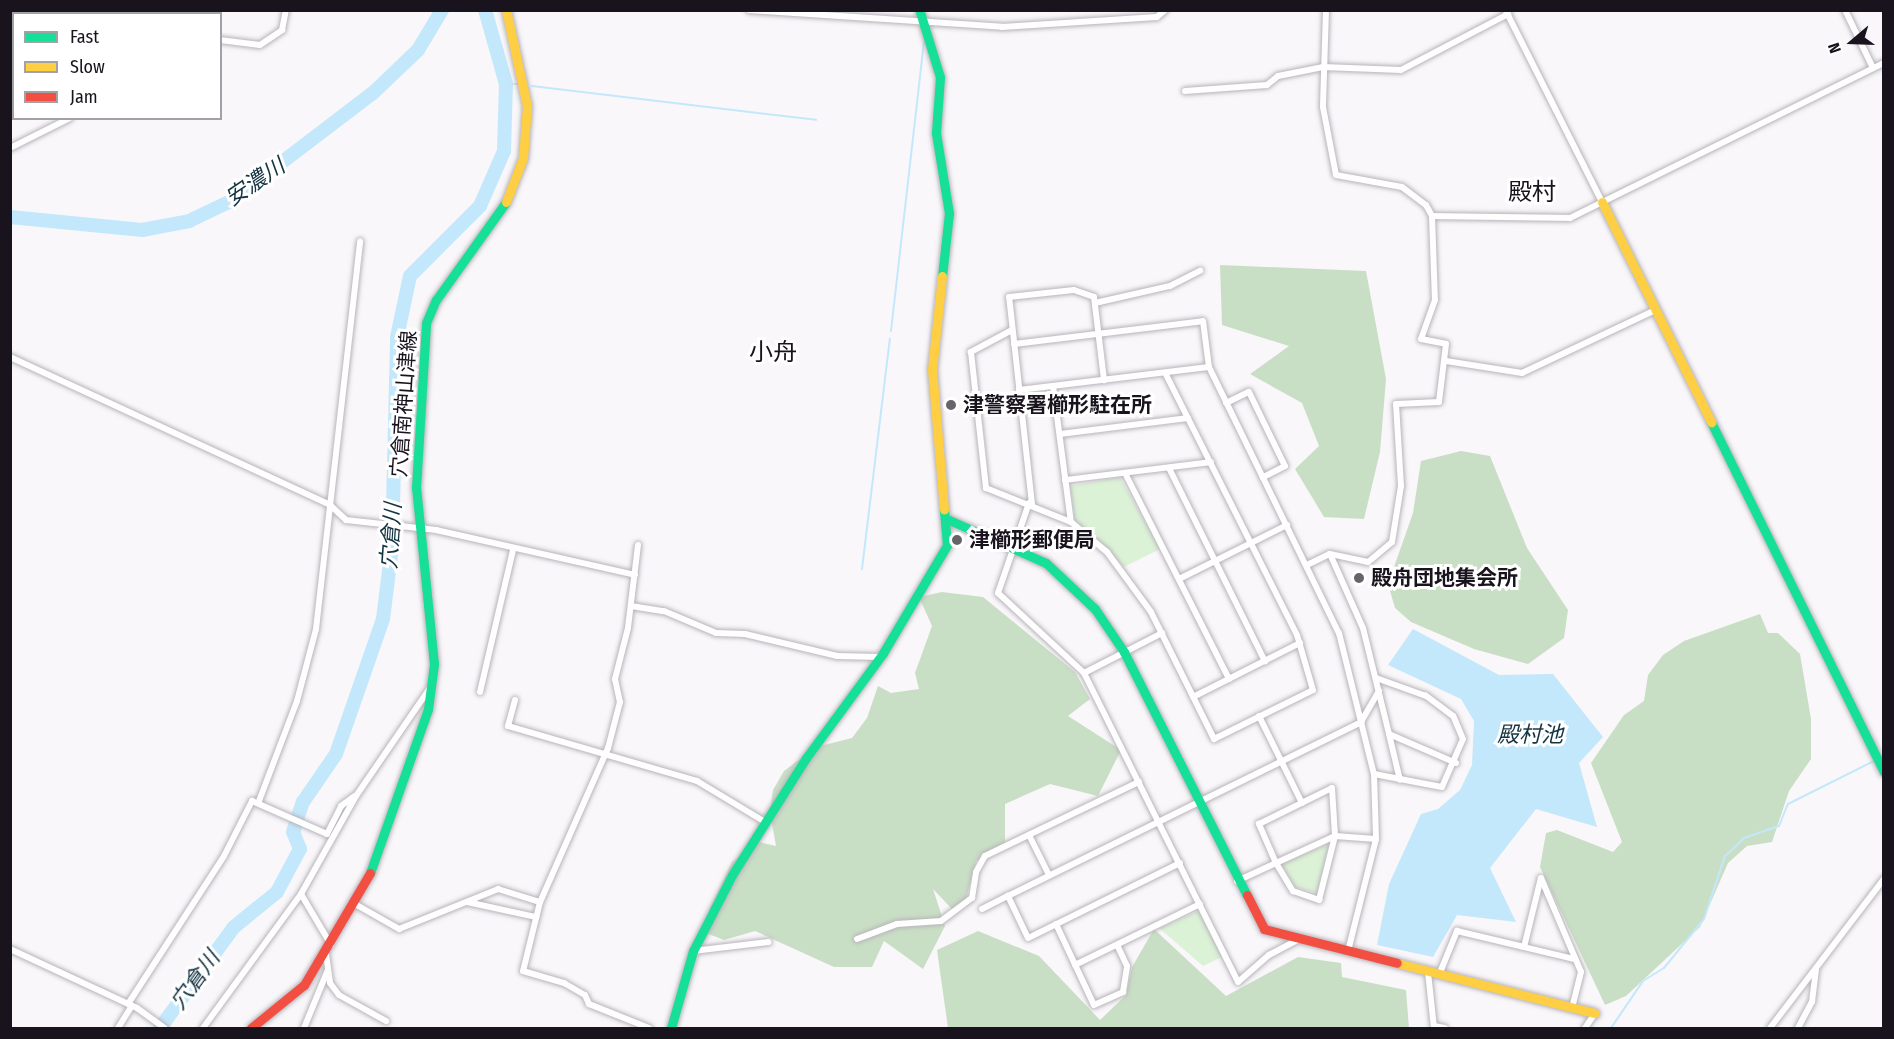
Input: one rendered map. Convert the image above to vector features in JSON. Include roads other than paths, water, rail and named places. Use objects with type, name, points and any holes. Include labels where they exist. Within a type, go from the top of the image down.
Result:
[{"type":"street","points":[[222,41],[260,45],[282,30],[286,10]]},
{"type":"street","name":"穴倉南神山津線","points":[[251,1029],[292,997],[329,950],[355,904],[385,842],[432,685],[417,477],[426,323],[448,279],[507,204],[525,143],[526,95],[506,10]]},
{"type":"street","points":[[749,10],[923,24],[1002,27],[1157,17],[1165,10]]},
{"type":"street","points":[[1307,565],[1330,554],[1368,562],[1392,542],[1401,486],[1396,404],[1436,405],[1446,361],[1446,344],[1421,339],[1435,300],[1432,216],[1420,197],[1402,187],[1336,175],[1324,137],[1323,67],[1326,10]]},
{"type":"street","points":[[1845,10],[1873,68]]},
{"type":"street","points":[[671,1029],[693,951],[765,822],[880,657],[943,557],[947,519],[932,369],[949,213],[936,133],[940,77],[920,12]]},
{"type":"street","points":[[1185,91],[1271,84],[1278,75],[1323,67],[1401,70],[1507,12],[1884,772]]},
{"type":"street","points":[[1432,216],[1570,218],[1884,63]]},
{"type":"street","points":[[10,148],[66,120]]},
{"type":"street","points":[[262,802],[297,701],[316,629],[360,241]]},
{"type":"street","points":[[1095,303],[1170,286],[1200,271]]},
{"type":"street","points":[[1104,380],[1094,297],[1074,290],[1008,297],[1030,504],[998,593],[1084,673],[1238,982],[1269,955],[1299,939]]},
{"type":"street","points":[[1446,361],[1522,373],[1655,310]]},
{"type":"street","points":[[1014,344],[1203,321],[1209,367],[1339,633],[1374,774],[1376,839],[1348,951]]},
{"type":"street","points":[[1012,330],[971,352],[986,488],[1071,522],[1112,558],[1162,633],[1214,739],[1313,690],[1300,643],[1165,373]]},
{"type":"street","points":[[10,357],[330,505],[349,521],[422,529],[635,575]]},
{"type":"street","points":[[1019,390],[1209,367]]},
{"type":"street","points":[[1053,386],[1071,522]]},
{"type":"street","points":[[1226,403],[1249,392],[1286,465],[1263,477]]},
{"type":"street","points":[[1060,434],[1188,418]]},
{"type":"street","points":[[1065,480],[1211,462]]},
{"type":"street","points":[[1169,468],[1265,661]]},
{"type":"street","points":[[1125,473],[1229,679]]},
{"type":"street","points":[[947,519],[1014,545],[1078,588],[1124,652],[1197,802],[1264,929],[1595,1013],[1585,1029]]},
{"type":"street","points":[[1179,579],[1287,525]]},
{"type":"street","points":[[638,545],[631,606],[615,679],[620,706],[604,752],[540,902],[523,971],[564,983],[585,995],[589,1004],[649,1029]]},
{"type":"street","points":[[480,692],[513,550]]},
{"type":"street","points":[[1330,554],[1358,612],[1400,780]]},
{"type":"street","points":[[631,606],[770,644],[880,657]]},
{"type":"street","points":[[1084,673],[1162,633]]},
{"type":"street","points":[[1193,697],[1300,643]]},
{"type":"street","points":[[1374,774],[1438,789],[1456,763],[1463,739],[1454,716],[1426,696],[1376,678]]},
{"type":"street","points":[[203,1029],[301,894],[356,796],[432,685]]},
{"type":"street","points":[[982,909],[1361,722],[1379,691]]},
{"type":"street","points":[[515,700],[508,726],[604,752],[697,781],[765,822]]},
{"type":"street","points":[[1259,717],[1302,804]]},
{"type":"street","points":[[1389,734],[1456,763]]},
{"type":"street","points":[[856,939],[897,924],[941,921],[972,898],[981,860],[1139,782]]},
{"type":"street","points":[[1332,788],[1335,836],[1319,900],[1293,891],[1276,862],[1259,824],[1332,788]]},
{"type":"street","points":[[118,1029],[224,856],[252,801],[262,802],[327,834],[341,806],[356,796]]},
{"type":"street","points":[[1029,835],[1050,875]]},
{"type":"street","points":[[1237,881],[1335,836],[1376,839]]},
{"type":"street","points":[[1008,896],[1029,938],[1180,863]]},
{"type":"street","points":[[1524,947],[1541,878],[1581,972],[1572,1007]]},
{"type":"street","points":[[1770,1029],[1884,879]]},
{"type":"street","points":[[355,904],[399,928],[498,889],[540,902]]},
{"type":"street","points":[[301,894],[329,950],[327,972],[304,1029]]},
{"type":"street","points":[[467,902],[536,917]]},
{"type":"street","points":[[1075,965],[1200,904]]},
{"type":"street","points":[[1056,924],[1094,1005],[1123,992],[1127,966],[1117,945]]},
{"type":"street","points":[[1439,975],[1457,930],[1574,959]]},
{"type":"street","points":[[693,951],[768,942]]},
{"type":"street","points":[[10,949],[132,1006],[165,1029]]},
{"type":"street","points":[[1798,1029],[1812,1002],[1816,968]]},
{"type":"street","points":[[327,972],[339,995],[386,1021]]},
{"type":"street","points":[[1428,972],[1434,1027],[1445,1029]]},
{"type":"water","name":"殿村池","points":[[1413,629],[1499,675],[1553,674],[1603,737],[1579,763],[1597,827],[1536,809],[1490,868],[1516,922],[1457,915],[1433,957],[1377,945],[1389,884],[1421,814],[1438,809],[1460,790],[1472,765],[1474,721],[1461,699],[1388,665]]},
{"type":"waterway","name":"安濃川","points":[[10,217],[142,230],[189,221],[231,201],[373,93],[418,50],[442,10]]},
{"type":"waterway","name":"穴倉川","points":[[160,1028],[234,927],[277,892],[300,849],[293,832],[303,802],[336,754],[383,619],[392,547],[397,337],[410,276],[480,206],[504,151],[506,84],[485,10]]},
{"type":"waterway","points":[[891,331],[924,42]]},
{"type":"waterway","points":[[506,84],[518,84]]},
{"type":"waterway","points":[[532,86],[816,120]]},
{"type":"waterway","points":[[862,569],[890,339]]},
{"type":"waterway","points":[[1611,1028],[1643,981],[1664,968],[1704,919],[1725,856],[1744,838],[1779,826],[1788,804],[1876,760]]},
{"type":"place","name":"津警察署櫛形駐在所","points":[[951,405]]},
{"type":"place","name":"津櫛形郵便局","points":[[957,540]]},
{"type":"place","name":"殿舟団地集会所","points":[[1359,578]]},
{"type":"district","name":"殿村","points":[[1532,193]]},
{"type":"district","name":"小舟","points":[[773,353]]}]
